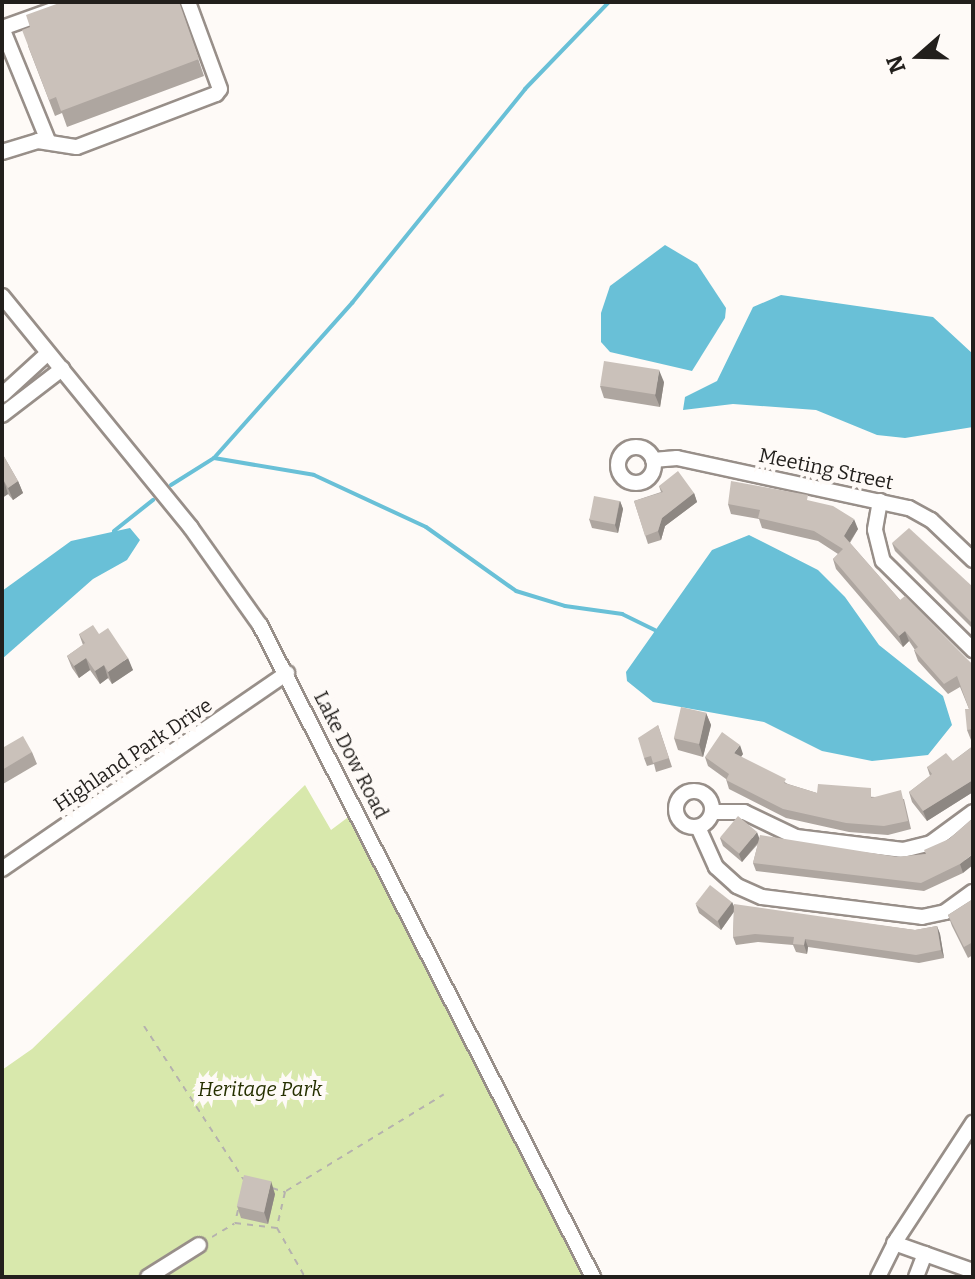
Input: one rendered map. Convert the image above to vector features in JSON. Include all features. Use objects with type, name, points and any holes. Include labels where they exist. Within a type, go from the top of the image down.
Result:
[{"type":"street","points":[[48,141],[2,28],[75,2]]},
{"type":"street","points":[[2,152],[48,141],[66,149],[77,147],[216,94],[220,89],[188,2]]},
{"type":"street","name":"Lake Dow Road","points":[[2,296],[239,590],[287,673],[593,1277]]},
{"type":"street","points":[[2,395],[48,353]]},
{"type":"street","points":[[2,415],[62,369]]},
{"type":"street","name":"Meeting Street","points":[[653,460],[677,458],[880,501],[924,515],[973,560]]},
{"type":"street","points":[[880,501],[875,530],[883,561],[973,650]]},
{"type":"street","name":"Highland Park Drive","points":[[2,869],[287,673]]},
{"type":"street","points":[[712,812],[702,793],[681,797],[678,818],[698,827],[716,867],[737,886],[762,897],[922,917],[945,912],[973,892]]},
{"type":"street","points":[[698,827],[712,812],[744,812],[796,837],[903,850],[931,843],[973,812]]},
{"type":"street","points":[[878,1277],[894,1243],[973,1123]]},
{"type":"street","points":[[894,1243],[973,1271]]},
{"type":"street","points":[[148,1277],[199,1245]]},
{"type":"street","points":[[916,1277],[925,1254]]},
{"type":"path","points":[[144,1026],[244,1181]]},
{"type":"path","points":[[305,1277],[277,1228],[285,1192],[444,1094]]},
{"type":"path","points":[[271,1188],[285,1192]]},
{"type":"path","points":[[235,1223],[238,1209]]},
{"type":"path","points":[[199,1245],[235,1223],[277,1228]]},
{"type":"green space","name":"Heritage Park","points":[[305,785],[331,830],[363,806],[589,1277],[2,1277],[2,1070],[32,1049]]},
{"type":"water","points":[[665,245],[697,264],[726,308],[725,318],[692,371],[610,352],[601,342],[601,313],[610,286]]},
{"type":"water","points":[[781,295],[933,317],[973,354],[973,427],[905,438],[877,435],[816,410],[733,404],[683,410],[685,397],[717,381],[753,307]]},
{"type":"water","points":[[130,528],[140,540],[127,560],[93,579],[2,659],[2,591],[71,541]]},
{"type":"water","points":[[749,535],[818,570],[845,597],[879,645],[943,696],[952,725],[928,755],[872,761],[822,751],[764,722],[653,702],[627,681],[626,672],[712,550]]},
{"type":"building","points":[[62,2],[179,2],[199,59],[61,111],[56,97],[49,100],[22,30],[30,27],[26,15]]},
{"type":"building","points":[[604,361],[659,370],[655,394],[600,386]]},
{"type":"building","points":[[2,453],[18,481],[8,488],[2,482]]},
{"type":"building","points":[[678,471],[694,493],[662,518],[658,531],[645,536],[634,501],[663,492],[659,486]]},
{"type":"building","points":[[731,481],[808,495],[807,500],[833,506],[854,519],[844,536],[900,600],[905,596],[973,665],[973,729],[967,730],[965,709],[969,709],[957,676],[944,684],[914,650],[918,647],[905,631],[899,636],[833,559],[843,549],[814,531],[758,518],[760,510],[728,504]]},
{"type":"building","points":[[594,496],[620,501],[615,525],[589,520]]},
{"type":"building","points":[[909,528],[973,587],[973,624],[892,543]]},
{"type":"building","points":[[93,625],[99,634],[108,628],[128,658],[108,672],[104,665],[95,671],[86,658],[74,666],[67,656],[85,643],[79,634]]},
{"type":"building","points":[[681,707],[706,713],[699,744],[674,738]]},
{"type":"building","points":[[658,725],[669,758],[653,763],[651,756],[644,758],[638,738]]},
{"type":"building","points":[[722,732],[740,745],[734,753],[786,779],[784,783],[817,793],[818,784],[871,788],[871,798],[901,790],[908,821],[884,826],[846,823],[783,809],[726,780],[729,774],[705,757]]},
{"type":"building","points":[[23,736],[32,752],[2,770],[2,744],[4,747]]},
{"type":"building","points":[[973,746],[973,780],[923,811],[909,792],[932,774],[927,767],[946,753],[953,761]]},
{"type":"building","points":[[738,816],[757,832],[739,854],[720,837]]},
{"type":"building","points":[[973,818],[973,854],[960,864],[921,883],[753,863],[760,835],[897,857],[926,854],[924,850],[949,839]]},
{"type":"building","points":[[710,885],[732,902],[717,921],[695,904]]},
{"type":"building","points":[[973,899],[973,942],[964,947],[948,915]]},
{"type":"building","points":[[734,904],[915,930],[937,926],[941,950],[916,955],[805,939],[804,945],[793,944],[794,937],[755,934],[733,937]]},
{"type":"building","points":[[244,1175],[271,1181],[264,1212],[237,1206]]},
{"type":"waterway","points":[[171,485],[214,458],[352,303],[525,89],[609,2]]},
{"type":"waterway","points":[[214,458],[314,475],[426,527],[516,591],[565,606],[622,614],[655,630]]},
{"type":"waterway","points":[[114,531],[153,500]]}]
